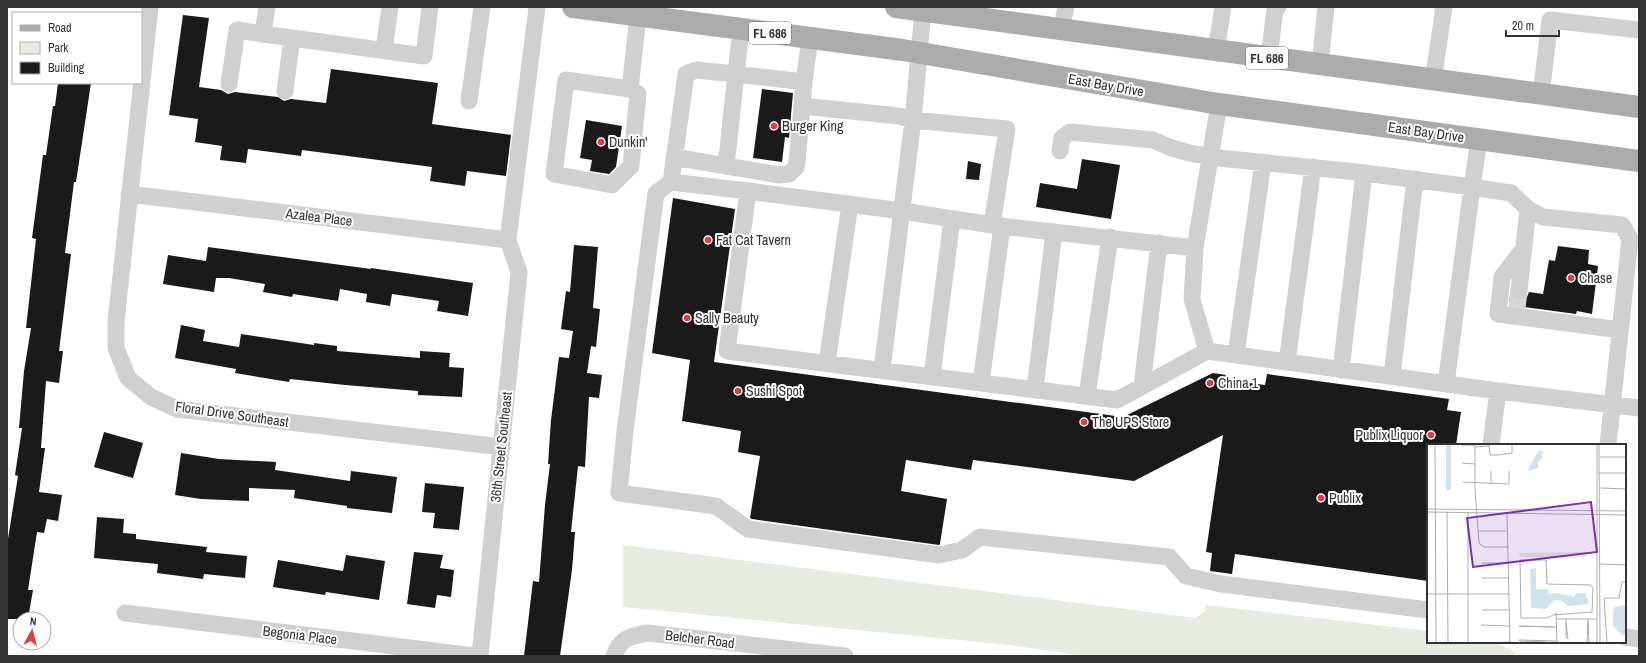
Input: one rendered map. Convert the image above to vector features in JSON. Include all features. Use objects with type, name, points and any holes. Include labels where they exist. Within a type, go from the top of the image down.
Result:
[{"type":"main road","name":"East Bay Drive","points":[[573,7],[920,53],[1219,104],[1639,161]]},
{"type":"main road","name":"FL 686","points":[[919,9],[1433,81],[1639,107]]},
{"type":"street","name":"Floral Drive Southeast","points":[[142,78],[150,7]]},
{"type":"street","points":[[264,34],[267,7]]},
{"type":"street","points":[[384,50],[390,7]]},
{"type":"street","points":[[230,84],[237,30],[424,56],[430,7]]},
{"type":"street","points":[[469,101],[482,7]]},
{"type":"street","points":[[508,240],[537,7]]},
{"type":"street","points":[[1062,30],[1066,7]]},
{"type":"street","points":[[1216,51],[1223,7]]},
{"type":"street","points":[[1269,58],[1275,9],[1278,7]]},
{"type":"street","points":[[1320,65],[1326,7]]},
{"type":"street","points":[[1433,81],[1444,7]]},
{"type":"street","points":[[882,370],[920,53],[919,9]]},
{"type":"street","points":[[1541,95],[1551,13],[1639,30]]},
{"type":"street","points":[[630,89],[638,16]]},
{"type":"street","points":[[726,166],[741,29]]},
{"type":"street","points":[[285,91],[292,38]]},
{"type":"street","points":[[674,157],[779,175],[789,174],[796,167],[797,162],[804,82],[810,38]]},
{"type":"street","points":[[671,182],[686,74],[696,70],[804,82]]},
{"type":"street","points":[[566,80],[630,89],[638,94],[631,166],[612,185],[554,174],[566,80]]},
{"type":"street","name":"Floral Drive Southeast","points":[[141,84],[116,322],[116,348],[128,378],[151,397],[176,409],[502,447]]},
{"type":"street","points":[[1207,351],[1192,299],[1195,248],[1209,156],[1219,104]]},
{"type":"street","points":[[802,106],[898,116],[913,120],[1007,129],[981,383]]},
{"type":"street","points":[[1060,151],[1062,138],[1070,132],[1153,140],[1189,153],[1209,156],[1415,179],[1512,193],[1528,209],[1543,217],[1622,225],[1630,239],[1608,444]]},
{"type":"street","points":[[1446,384],[1479,140]]},
{"type":"street","points":[[1236,355],[1262,162]]},
{"type":"street","points":[[1287,362],[1313,167]]},
{"type":"street","points":[[1342,370],[1364,173]]},
{"type":"street","points":[[1392,376],[1415,179]]},
{"type":"street","points":[[1195,248],[952,220],[902,211],[671,182],[656,193],[625,431],[619,493],[716,506],[748,529],[939,555],[962,550],[980,537],[1169,557],[1186,576],[1221,584],[1427,610]]},
{"type":"street","points":[[748,191],[727,351],[1117,400],[1207,351],[1498,391],[1639,408]]},
{"type":"street","name":"Azalea Place","points":[[129,194],[508,240]]},
{"type":"street","points":[[827,363],[850,204]]},
{"type":"street","points":[[1518,305],[1528,209]]},
{"type":"street","points":[[932,376],[952,220]]},
{"type":"street","points":[[1035,389],[1054,232]]},
{"type":"street","points":[[1087,396],[1092,352],[1110,238]]},
{"type":"street","name":"36th Street Southeast","points":[[480,656],[519,272],[508,240]]},
{"type":"street","points":[[1142,386],[1159,243]]},
{"type":"street","points":[[1524,248],[1502,277],[1498,314],[1518,305],[1620,330]]},
{"type":"street","points":[[1491,444],[1498,391]]},
{"type":"street","name":"Begonia Place","points":[[125,613],[475,656]]},
{"type":"street","name":"Belcher Road","points":[[614,656],[617,647],[630,636],[648,633],[845,656]]},
{"type":"street","points":[[1626,637],[1639,639]]},
{"type":"green space","points":[[623,545],[1196,618],[1205,611],[1206,605],[1427,631],[1427,643],[1495,643],[1514,651],[1515,656],[1083,656],[1010,645],[623,607]]},
{"type":"building","points":[[183,15],[209,18],[199,87],[221,90],[228,94],[235,92],[278,97],[284,101],[291,99],[326,103],[331,69],[438,83],[432,124],[511,135],[506,176],[467,171],[465,186],[430,181],[432,167],[302,150],[301,156],[248,149],[246,163],[220,160],[222,146],[195,142],[198,119],[169,115]]},
{"type":"building","points":[[58,84],[91,84],[76,182],[74,182],[65,253],[71,254],[59,351],[63,351],[59,383],[46,381],[41,448],[45,448],[39,492],[62,495],[58,521],[47,519],[44,533],[37,532],[28,590],[33,590],[29,611],[12,611],[12,619],[7,619],[7,545],[18,476],[15,475],[22,428],[19,428],[24,371],[31,328],[26,328],[36,239],[32,238],[43,155],[46,155],[53,106],[55,106]]},
{"type":"building","name":"Burger King","points":[[762,89],[793,93],[789,138],[785,137],[782,162],[753,158]]},
{"type":"building","name":"Dunkin'","points":[[586,120],[622,126],[616,167],[609,174],[590,171],[592,160],[580,158]]},
{"type":"building","points":[[1082,159],[1120,165],[1111,219],[1036,207],[1040,183],[1077,189]]},
{"type":"building","points":[[968,161],[981,164],[979,180],[966,179]]},
{"type":"building","points":[[673,198],[735,209],[714,362],[1123,417],[1213,373],[1226,375],[1225,380],[1265,385],[1267,374],[1449,399],[1447,410],[1461,412],[1456,444],[1427,444],[1427,581],[1235,554],[1232,574],[1210,571],[1212,553],[1206,552],[1223,435],[1134,481],[973,460],[971,470],[906,460],[901,491],[947,499],[939,545],[752,519],[750,518],[760,456],[738,452],[741,431],[682,421],[690,360],[652,353]]},
{"type":"building","points":[[574,245],[598,247],[593,308],[600,309],[596,347],[591,346],[587,373],[602,375],[599,398],[589,397],[585,467],[578,466],[571,532],[575,532],[572,570],[560,656],[524,656],[533,581],[539,582],[550,464],[548,464],[551,420],[559,357],[569,358],[573,331],[561,329],[566,291],[570,292]]},
{"type":"building","name":"Chase","points":[[1558,246],[1589,250],[1588,264],[1598,266],[1592,314],[1577,311],[1576,314],[1509,305],[1510,295],[1513,299],[1518,301],[1527,297],[1529,292],[1543,294],[1549,260],[1555,261]]},
{"type":"building","points":[[208,247],[473,283],[468,316],[437,311],[439,301],[392,294],[390,306],[366,302],[367,294],[340,289],[338,301],[293,294],[292,297],[263,292],[265,284],[229,278],[216,278],[214,292],[163,284],[168,255],[206,261]]},
{"type":"building","points":[[181,325],[205,330],[203,341],[239,347],[241,334],[314,345],[314,343],[337,346],[337,351],[420,358],[420,351],[450,353],[449,367],[464,368],[462,397],[418,395],[418,391],[290,379],[289,382],[235,373],[236,369],[175,358]]},
{"type":"building","points":[[104,432],[143,443],[133,478],[94,467]]},
{"type":"building","points":[[181,453],[219,459],[276,462],[275,470],[350,481],[351,471],[397,477],[392,513],[347,508],[347,506],[294,498],[295,490],[249,488],[249,501],[201,499],[175,495]]},
{"type":"building","points":[[425,483],[464,487],[459,530],[433,528],[435,513],[422,512]]},
{"type":"building","points":[[97,517],[124,519],[123,533],[136,534],[136,539],[207,547],[206,552],[247,556],[245,578],[204,574],[203,579],[157,573],[158,564],[94,558]]},
{"type":"building","points":[[414,552],[443,555],[440,568],[454,570],[451,597],[437,595],[435,608],[407,604]]},
{"type":"building","points":[[346,555],[385,561],[379,600],[326,592],[325,595],[273,587],[278,560],[343,571]]},
{"type":"tunnel","points":[[1517,308],[1519,291]]},
{"type":"place","name":"Burger King","points":[[774,126]]},
{"type":"place","name":"Dunkin'","points":[[601,142]]},
{"type":"place","name":"Fat Cat Tavern","points":[[708,240]]},
{"type":"place","name":"Chase","points":[[1571,278]]},
{"type":"place","name":"Sally Beauty","points":[[687,318]]},
{"type":"place","name":"China 1","points":[[1210,383]]},
{"type":"place","name":"Sushi Spot","points":[[738,391]]},
{"type":"place","name":"The UPS Store","points":[[1084,422]]},
{"type":"place","name":"Publix Liquor","points":[[1431,435]]},
{"type":"place","name":"Publix","points":[[1321,498]]}]
